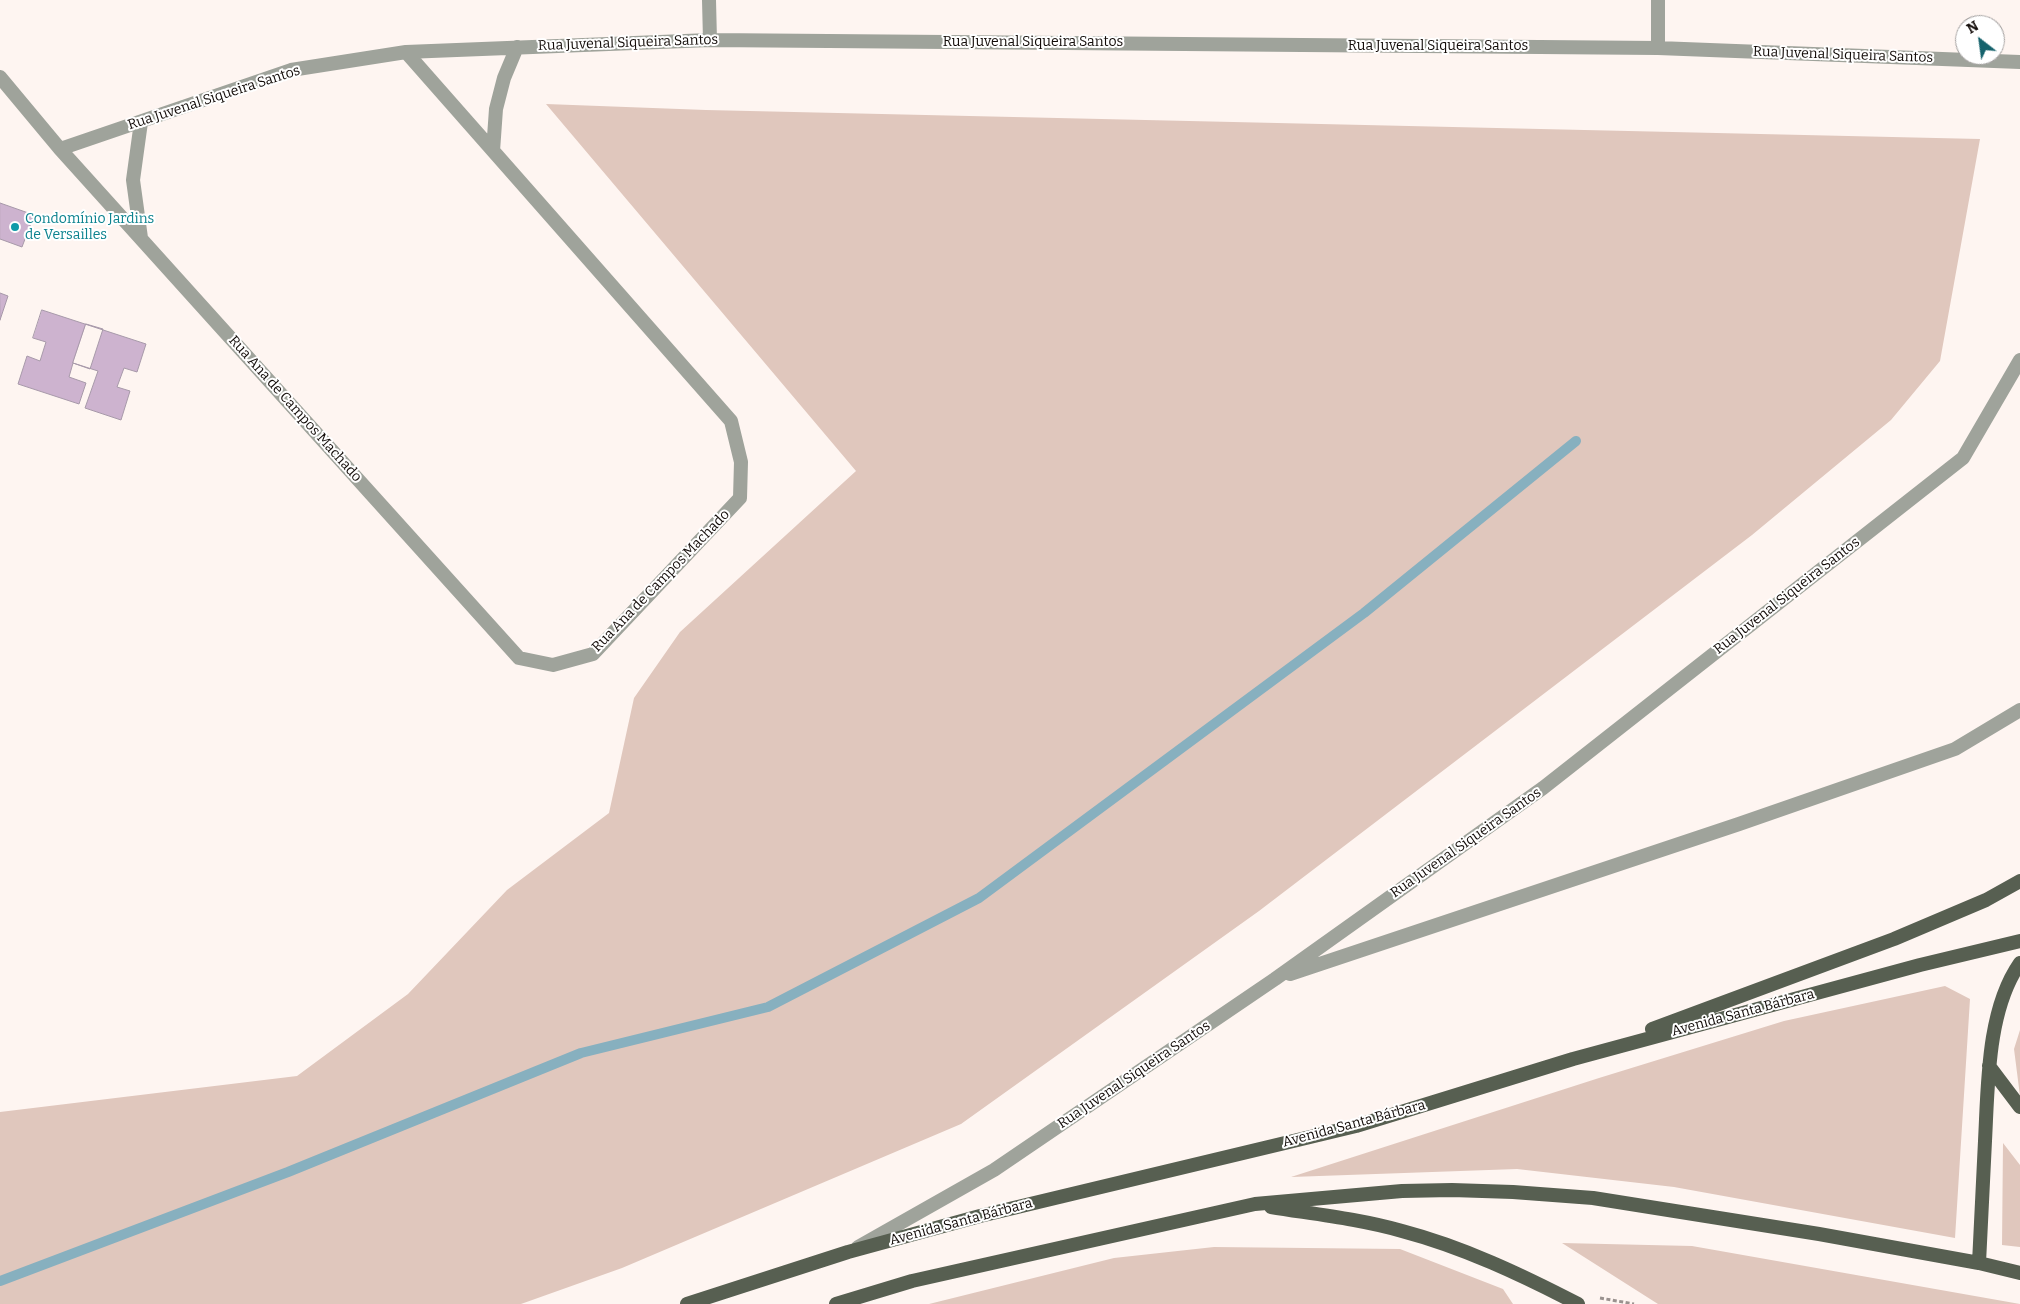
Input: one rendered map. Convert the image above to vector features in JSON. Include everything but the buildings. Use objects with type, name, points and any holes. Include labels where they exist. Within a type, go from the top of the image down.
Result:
[{"type":"main road","points":[[1573,1059],[1894,939],[1986,900],[2020,881]]},
{"type":"main road","name":"Avenida Santa Bárbara","points":[[686,1304],[848,1252],[980,1216],[1356,1126],[1573,1059],[1920,965],[2020,941]]},
{"type":"main road","points":[[1979,1263],[1989,1066],[1999,1010],[2012,975],[2020,963]]},
{"type":"main road","points":[[1989,1066],[2020,1107]]},
{"type":"main road","points":[[836,1304],[912,1281],[1255,1204],[1335,1195],[1436,1190],[1513,1192],[1593,1198],[1819,1234],[2020,1272]]},
{"type":"main road","points":[[1255,1204],[1400,1230],[1444,1244],[1552,1290],[1578,1304]]},
{"type":"street","points":[[709,0],[710,40]]},
{"type":"street","points":[[1658,0],[1658,48]]},
{"type":"street","name":"Rua Juvenal Siqueira Santos","points":[[60,149],[291,70],[406,52],[516,47],[710,40],[1658,48],[2020,62]]},
{"type":"street","points":[[493,151],[496,109],[504,78],[516,47]]},
{"type":"street","name":"Rua Ana de Campos Machado","points":[[0,77],[60,149],[519,658],[553,665],[593,654],[740,498],[741,462],[731,421],[406,52]]},
{"type":"street","points":[[141,122],[133,180],[141,238]]},
{"type":"street","name":"Rua Juvenal Siqueira Santos","points":[[848,1252],[994,1170],[1275,979],[1543,788],[1964,458],[2020,360]]},
{"type":"street","points":[[1275,979],[1739,824],[1955,749],[2020,710]]},
{"type":"shaded area","points":[[546,104],[706,110],[1980,139],[1940,361],[1891,420],[1752,535],[1259,911],[961,1124],[622,1268],[521,1304],[0,1304],[0,1112],[297,1076],[408,994],[507,890],[609,813],[634,698],[680,632],[856,471]]},
{"type":"shaded area","points":[[1945,986],[1970,999],[1955,1238],[1674,1187],[1517,1169],[1291,1177],[1784,1021]]},
{"type":"shaded area","points":[[2020,1030],[2020,1096],[2014,1049]]},
{"type":"shaded area","points":[[2003,1143],[2020,1165],[2020,1247],[2002,1245]]},
{"type":"shaded area","points":[[1562,1243],[1692,1246],[2020,1304],[1658,1304]]},
{"type":"shaded area","points":[[1214,1247],[1400,1249],[1503,1289],[1513,1304],[929,1304],[1114,1258]]},
{"type":"waterway","points":[[0,1281],[288,1172],[581,1053],[768,1007],[979,898],[1364,613],[1576,441]]},
{"type":"place","name":"Condomínio Jardins de Versailles","points":[[15,227]]}]
